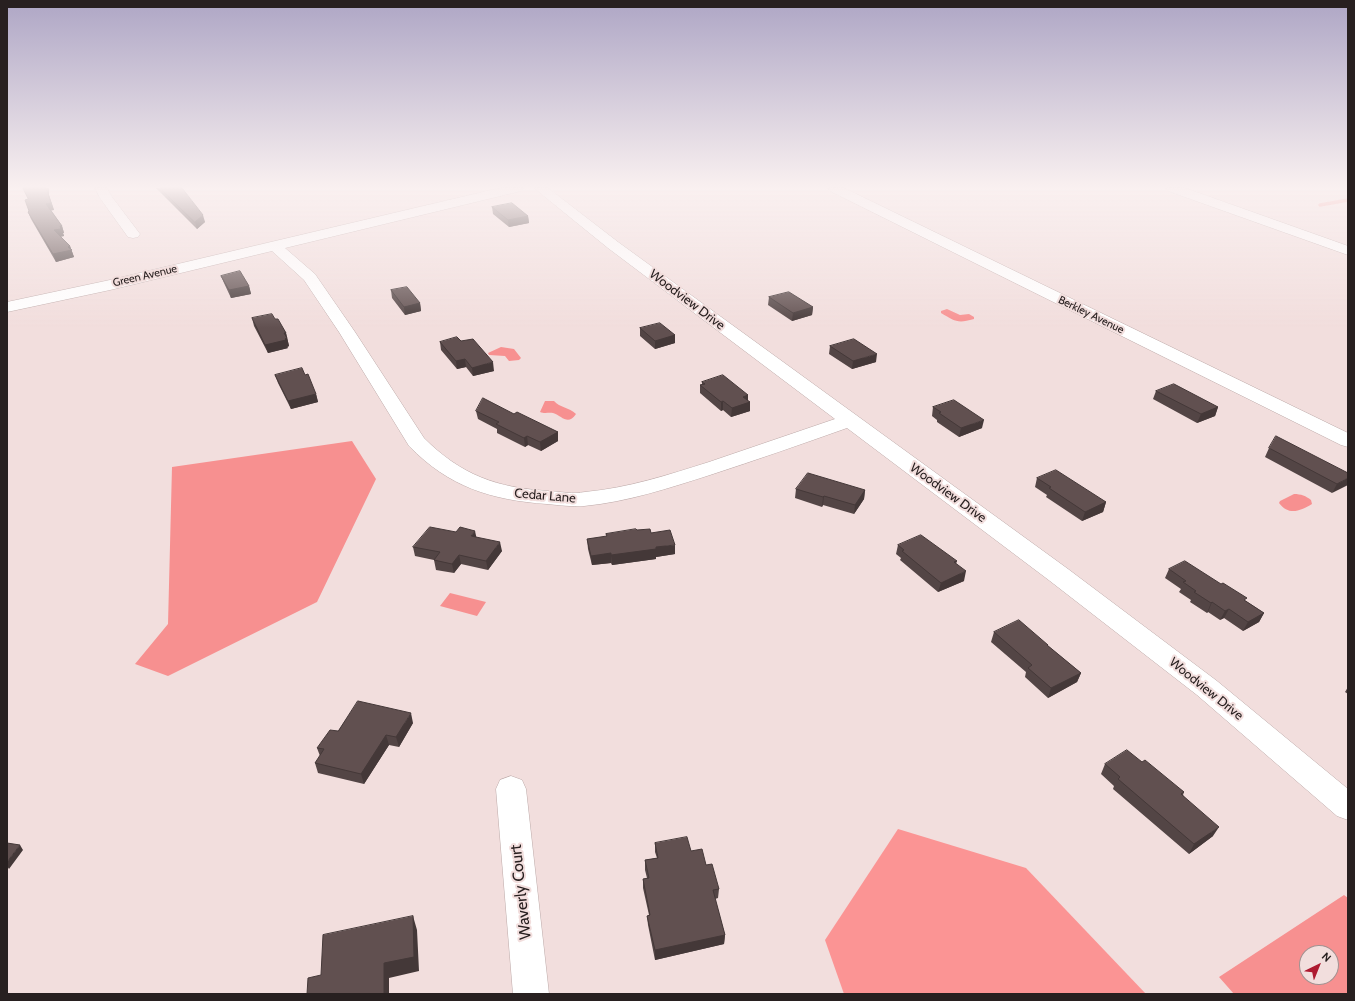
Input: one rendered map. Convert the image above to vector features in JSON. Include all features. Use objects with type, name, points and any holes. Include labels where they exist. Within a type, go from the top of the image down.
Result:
[{"type":"street","name":"Green Avenue","points":[[7,307],[74,293],[322,235]]},
{"type":"street","name":"Woodview Drive","points":[[600,235],[849,421],[1059,575],[1207,688],[1348,807]]},
{"type":"street","name":"Berkley Avenue","points":[[929,235],[1348,441]]},
{"type":"street","points":[[1303,235],[1348,251]]},
{"type":"street","name":"Cedar Lane","points":[[275,246],[310,277],[347,332],[416,442],[426,454],[443,467],[485,488],[525,497],[584,499],[635,490],[669,482],[849,421]]},
{"type":"street","name":"Waverly Court","points":[[511,789],[531,994]]},
{"type":"shaded area","points":[[947,309],[960,315],[969,314],[974,317],[974,319],[964,321],[953,320],[941,313],[941,311]]},
{"type":"shaded area","points":[[501,347],[514,349],[521,358],[519,360],[509,361],[505,356],[489,355],[488,353]]},
{"type":"shaded area","points":[[545,401],[554,401],[576,414],[573,418],[568,420],[553,413],[540,412]]},
{"type":"shaded area","points":[[352,441],[376,479],[317,602],[168,676],[135,664],[168,624],[172,467]]},
{"type":"shaded area","points":[[1294,494],[1307,497],[1311,500],[1312,504],[1303,509],[1291,511],[1287,510],[1279,503],[1280,501]]},
{"type":"shaded area","points":[[450,593],[486,602],[477,616],[440,606]]},
{"type":"shaded area","points":[[898,829],[1026,868],[1146,994],[844,994],[825,940]]},
{"type":"shaded area","points":[[1344,895],[1348,898],[1348,994],[1234,994],[1219,977]]},
{"type":"building","points":[[42,235],[59,235],[72,250],[53,254]]},
{"type":"building","points":[[240,271],[249,286],[229,290],[221,276]]},
{"type":"building","points":[[407,287],[420,303],[404,307],[391,290]]},
{"type":"building","points":[[789,292],[813,307],[793,313],[769,297]]},
{"type":"building","points":[[272,314],[275,319],[278,319],[286,333],[284,333],[287,338],[285,339],[286,340],[265,345],[252,318]]},
{"type":"building","points":[[660,323],[675,335],[655,341],[640,328]]},
{"type":"building","points":[[457,337],[461,341],[473,339],[493,362],[472,368],[465,359],[456,361],[440,342]]},
{"type":"building","points":[[854,339],[877,354],[853,361],[830,346]]},
{"type":"building","points":[[302,368],[305,375],[308,374],[316,394],[288,401],[275,375]]},
{"type":"building","points":[[723,375],[748,395],[743,397],[750,402],[732,408],[723,401],[721,402],[700,385],[705,384],[702,382]]},
{"type":"building","points":[[1174,384],[1218,407],[1201,414],[1156,391]]},
{"type":"building","points":[[483,398],[514,414],[517,412],[558,432],[540,442],[527,436],[524,438],[496,424],[499,422],[476,411]]},
{"type":"building","points":[[954,400],[984,420],[961,428],[933,407]]},
{"type":"building","points":[[1276,436],[1348,473],[1348,478],[1337,484],[1269,448]]},
{"type":"building","points":[[1056,470],[1106,502],[1085,512],[1049,488],[1051,487],[1037,478]]},
{"type":"building","points":[[808,473],[865,490],[855,505],[796,489]]},
{"type":"building","points":[[430,527],[456,532],[460,527],[475,531],[471,536],[500,542],[486,561],[459,555],[452,564],[434,560],[440,552],[413,547]]},
{"type":"building","points":[[636,529],[650,529],[651,533],[670,530],[675,545],[611,555],[611,553],[591,556],[587,539]]},
{"type":"building","points":[[921,535],[957,561],[954,562],[966,571],[941,583],[902,551],[904,550],[898,545]]},
{"type":"building","points":[[1185,561],[1221,584],[1223,583],[1247,598],[1244,600],[1264,613],[1248,622],[1229,609],[1225,611],[1194,592],[1196,591],[1183,582],[1186,581],[1169,569]]},
{"type":"building","points":[[1019,620],[1081,673],[1051,688],[1028,668],[1032,665],[994,632]]},
{"type":"building","points":[[358,701],[411,713],[396,737],[386,735],[361,774],[315,763],[324,749],[317,748],[330,730],[338,731]]},
{"type":"building","points":[[1127,750],[1142,762],[1145,760],[1184,792],[1181,794],[1219,827],[1194,844],[1118,779],[1120,777],[1105,764]]},
{"type":"building","points":[[687,837],[691,851],[702,849],[706,865],[712,864],[719,889],[713,890],[725,935],[655,950],[647,916],[650,915],[643,879],[649,878],[645,860],[658,858],[655,843]]},
{"type":"building","points":[[7,843],[20,845],[7,862]]},
{"type":"building","points":[[413,916],[414,957],[384,963],[384,994],[307,994],[308,978],[321,975],[323,935]]}]
